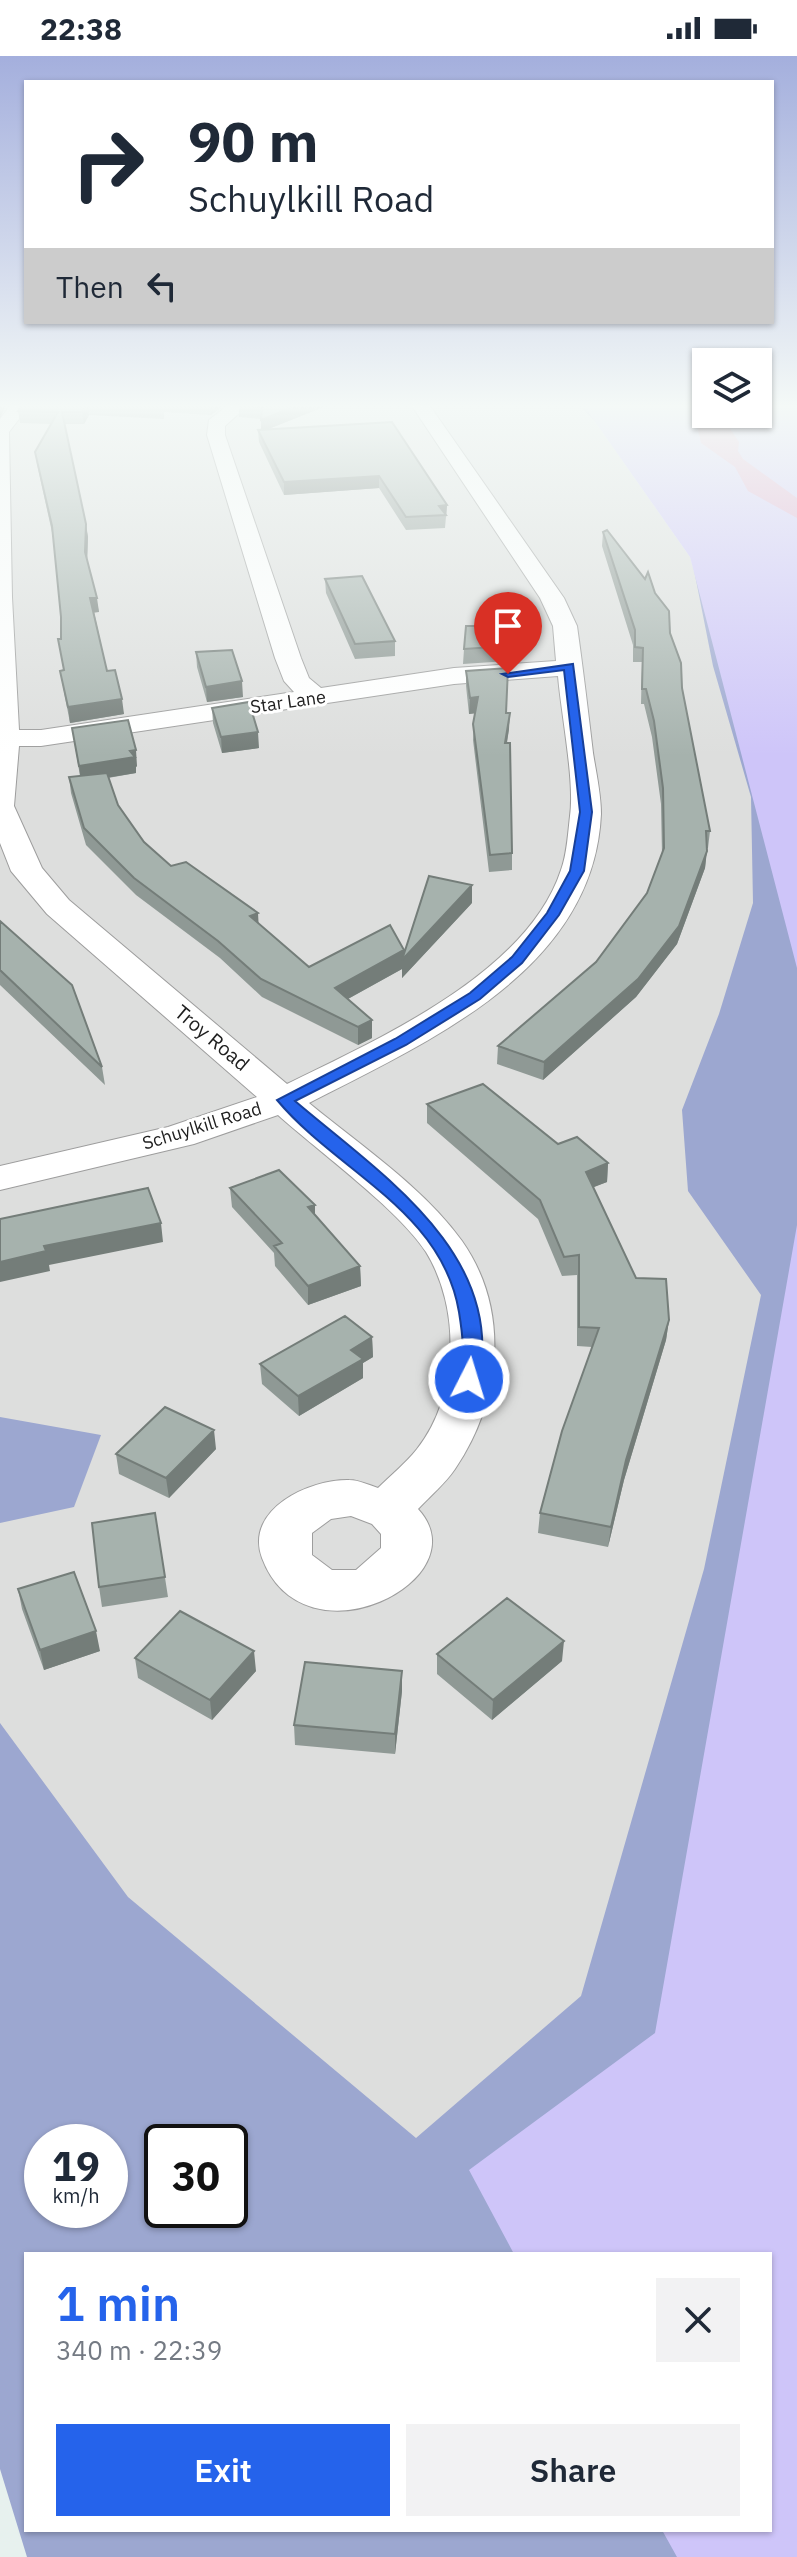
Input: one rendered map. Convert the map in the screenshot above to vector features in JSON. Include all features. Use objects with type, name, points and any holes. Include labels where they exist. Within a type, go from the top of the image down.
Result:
[{"type":"street","name":"Troy Road","points":[[0,523],[6,738],[0,806],[27,871],[58,907],[410,1209],[445,1248],[465,1295],[475,1353],[464,1405],[437,1459],[388,1509]]},
{"type":"street","points":[[244,523],[297,681],[316,698]]},
{"type":"street","name":"Schuylkill Road","points":[[0,1178],[180,1136],[285,1100],[400,1042],[475,996],[517,960],[553,915],[577,871],[586,812],[565,626],[552,598],[501,523]]},
{"type":"street","name":"Star Lane","points":[[6,738],[41,738],[454,676],[535,672],[569,666]]},
{"type":"shaded area","points":[[0,523],[666,523],[690,557],[722,670],[797,968],[797,1225],[655,2033],[469,2170],[107,2058],[0,1740]]},
{"type":"shaded area","points":[[666,523],[797,523],[797,968],[690,557]]},
{"type":"shaded area","points":[[672,523],[797,523],[797,2557],[27,2557],[0,2469],[0,1723],[128,1897],[416,2138],[581,1996],[704,1569],[761,1295],[688,1191],[682,1110],[719,1014],[753,903],[751,797],[713,666],[691,555]]},
{"type":"shaded area","points":[[797,1225],[797,2557],[677,2557],[663,2532],[772,2532],[772,2252],[513,2252],[469,2170],[655,2033]]},
{"type":"shaded area","points":[[0,1417],[101,1435],[74,1507],[0,1523]]},
{"type":"building","points":[[51,523],[86,523],[85,552],[97,598],[90,598],[107,671],[115,670],[122,699],[68,707],[60,671],[64,670],[58,639],[61,639],[61,617]]},
{"type":"building","points":[[607,530],[645,579],[648,572],[655,593],[669,611],[670,633],[681,663],[682,688],[710,831],[706,831],[707,851],[679,926],[638,979],[544,1062],[498,1046],[596,962],[647,893],[664,848],[663,788],[654,721],[646,689],[642,689],[643,648],[635,647],[635,630],[603,532]]},
{"type":"building","points":[[362,576],[395,641],[355,644],[325,579]]},
{"type":"building","points":[[466,626],[505,626],[508,646],[464,649]]},
{"type":"building","points":[[232,650],[242,681],[206,687],[196,652]]},
{"type":"building","points":[[508,668],[506,713],[510,713],[505,743],[510,743],[512,853],[490,855],[473,724],[478,697],[470,698],[466,671]]},
{"type":"building","points":[[249,702],[258,732],[221,737],[212,708]]},
{"type":"building","points":[[128,720],[136,750],[130,751],[135,757],[79,766],[72,728]]},
{"type":"building","points":[[107,773],[118,805],[144,842],[171,866],[186,862],[258,913],[250,916],[309,967],[390,925],[404,950],[335,988],[372,1020],[358,1027],[261,979],[218,941],[134,878],[84,828],[69,777]]},
{"type":"building","points":[[429,876],[472,885],[402,960]]},
{"type":"building","points":[[0,921],[72,985],[102,1067],[0,970]]},
{"type":"building","points":[[483,1084],[558,1144],[577,1137],[608,1163],[586,1172],[636,1278],[666,1279],[669,1320],[626,1460],[611,1527],[540,1513],[562,1431],[599,1328],[579,1327],[579,1255],[564,1257],[540,1200],[427,1104]]},
{"type":"building","points":[[279,1170],[315,1205],[308,1207],[360,1266],[308,1286],[274,1246],[282,1243],[230,1188]]},
{"type":"building","points":[[148,1188],[161,1223],[44,1246],[46,1251],[0,1262],[0,1219]]},
{"type":"building","points":[[345,1316],[372,1337],[351,1350],[363,1359],[298,1396],[260,1364]]},
{"type":"building","points":[[165,1407],[214,1430],[166,1478],[116,1454]]},
{"type":"building","points":[[155,1513],[165,1577],[99,1587],[92,1523]]},
{"type":"building","points":[[74,1572],[96,1631],[40,1650],[18,1589]]},
{"type":"building","points":[[507,1598],[564,1641],[493,1700],[437,1654]]},
{"type":"building","points":[[180,1611],[254,1651],[210,1700],[135,1658]]},
{"type":"building","points":[[305,1662],[402,1671],[395,1734],[294,1725]]},
{"type":"route","points":[[469,1379],[475,1353],[465,1295],[445,1248],[410,1209],[285,1100],[400,1042],[475,996],[517,960],[553,915],[577,871],[586,812],[569,666],[508,674]]}]
